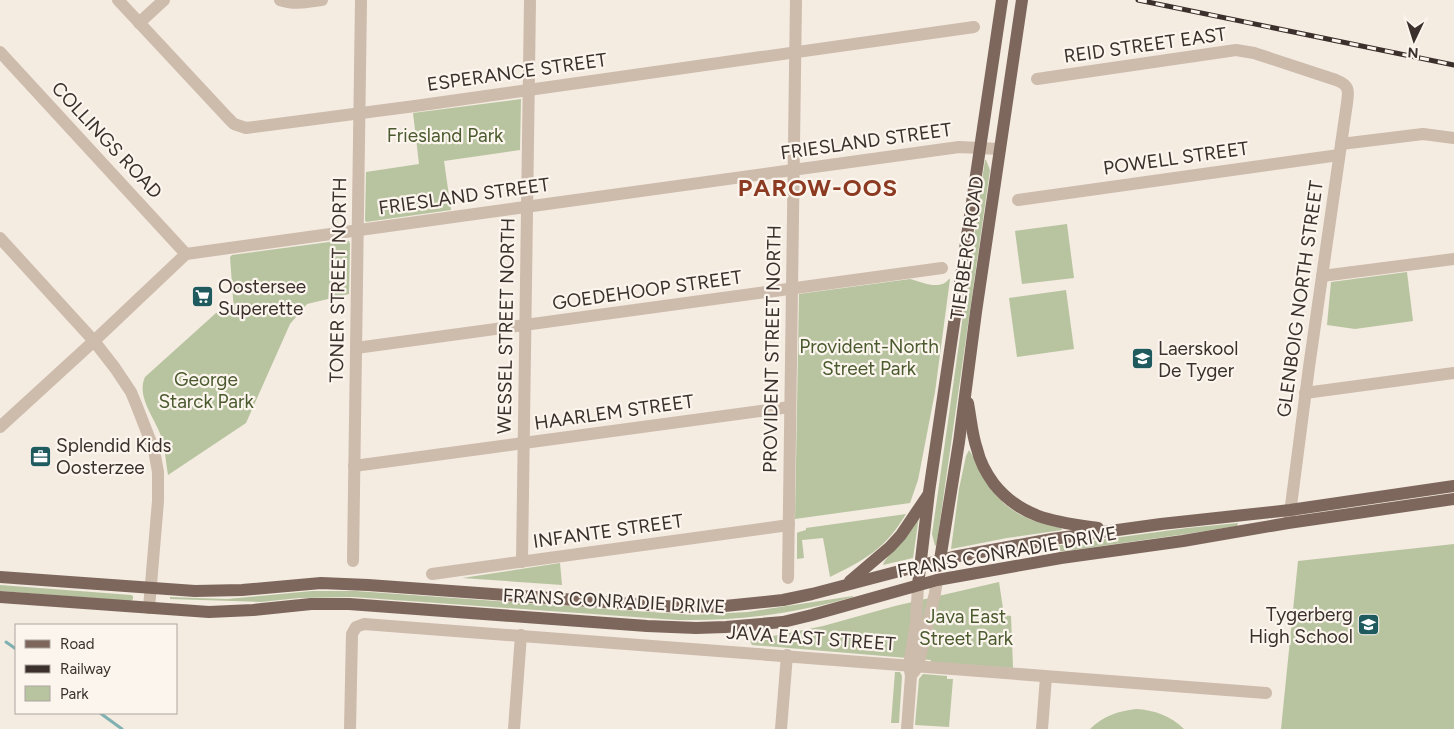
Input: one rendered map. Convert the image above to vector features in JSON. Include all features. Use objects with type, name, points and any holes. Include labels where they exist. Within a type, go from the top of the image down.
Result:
[{"type":"main road","name":"TIERBERG ROAD","points":[[918,585],[922,564],[929,492],[1002,0]]},
{"type":"main road","name":"TIERBERG ROAD","points":[[937,580],[959,442],[1022,0]]},
{"type":"main road","points":[[966,386],[977,452],[984,468],[1003,494],[1023,510],[1043,518],[1063,523],[1113,530]]},
{"type":"main road","name":"FRANS CONRADIE DRIVE","points":[[0,597],[209,612],[254,610],[311,604],[349,604],[647,626],[726,627],[783,622],[937,580],[1061,558],[1183,541],[1289,516],[1454,486]]},
{"type":"main road","points":[[844,586],[890,547],[901,535],[929,492]]},
{"type":"main road","name":"FRANS CONRADIE DRIVE","points":[[0,577],[195,592],[321,583],[350,584],[631,604],[704,607],[783,600],[844,586],[922,564],[1052,538],[1113,530],[1289,516],[1454,499]]},
{"type":"street","name":"ESPERANCE STREET","points":[[118,0],[228,118],[239,127],[246,128],[974,27]]},
{"type":"street","points":[[139,23],[164,0]]},
{"type":"street","points":[[280,0],[297,3],[322,0]]},
{"type":"street","name":"TONER STREET NORTH","points":[[353,561],[361,0]]},
{"type":"street","name":"WESSEL STREET NORTH","points":[[522,562],[530,0]]},
{"type":"street","name":"PROVIDENT STREET NORTH","points":[[788,578],[796,0]]},
{"type":"street","name":"REID STREET EAST","points":[[1037,79],[1236,50],[1254,53],[1343,83]]},
{"type":"street","name":"COLLINGS ROAD","points":[[0,52],[186,254]]},
{"type":"street","name":"GLENBOIG NORTH STREET","points":[[1289,516],[1348,93],[1347,87],[1343,83]]},
{"type":"street","name":"POWELL STREET","points":[[1018,200],[1340,150],[1410,135],[1434,135],[1454,138]]},
{"type":"street","name":"FRIESLAND STREET","points":[[186,254],[981,143],[1001,144]]},
{"type":"street","points":[[0,238],[94,341],[131,392],[143,421],[154,450],[158,472],[158,501],[149,608]]},
{"type":"street","points":[[0,427],[186,254]]},
{"type":"street","points":[[1322,276],[1454,259]]},
{"type":"street","name":"GOEDEHOOP STREET","points":[[356,348],[942,268]]},
{"type":"street","points":[[1305,393],[1454,373]]},
{"type":"street","name":"HAARLEM STREET","points":[[354,466],[790,407]]},
{"type":"street","name":"INFANTE STREET","points":[[432,574],[789,525]]},
{"type":"street","name":"TIERBERG ROAD","points":[[913,669],[937,580]]},
{"type":"street","name":"TIERBERG ROAD","points":[[907,729],[918,585]]},
{"type":"street","name":"JAVA EAST STREET","points":[[350,729],[352,634],[354,629],[360,624],[786,655],[913,669],[1266,693]]},
{"type":"street","points":[[514,729],[521,635]]},
{"type":"street","points":[[781,729],[786,655]]},
{"type":"street","points":[[1042,729],[1046,677]]},
{"type":"green space","name":"Friesland Park","points":[[521,99],[520,150],[444,161],[451,210],[366,222],[366,172],[419,164],[413,113]]},
{"type":"green space","points":[[985,160],[990,170],[937,544],[935,546],[932,534]]},
{"type":"green space","points":[[1067,224],[1074,278],[1022,284],[1015,231]]},
{"type":"green space","name":"George Starck Park","points":[[344,240],[349,241],[350,244],[349,294],[307,304],[290,324],[246,423],[168,475],[161,436],[147,407],[143,392],[145,377],[216,313],[234,311],[230,257],[232,255]]},
{"type":"green space","points":[[1407,272],[1413,321],[1355,329],[1327,325],[1331,282]]},
{"type":"green space","name":"Provident-North Street Park","points":[[910,279],[936,285],[945,283],[950,279],[935,392],[918,480],[910,503],[795,519],[799,294]]},
{"type":"green space","points":[[1066,290],[1074,349],[1017,357],[1009,298]]},
{"type":"green space","points":[[969,450],[991,489],[1007,506],[1026,517],[1061,528],[1062,530],[951,549],[959,489]]},
{"type":"green space","points":[[906,514],[891,536],[874,552],[830,577],[823,538],[802,540],[804,558],[797,559],[797,533],[806,530],[806,528]]},
{"type":"green space","points":[[919,516],[913,558],[883,565],[884,562]]},
{"type":"green space","points":[[1238,523],[1237,526],[1066,551],[1018,553],[1018,551]]},
{"type":"green space","name":"Tygerberg High School","points":[[1454,544],[1454,729],[1281,729],[1298,561]]},
{"type":"green space","points":[[560,563],[562,585],[462,578]]},
{"type":"green space","name":"Java East Street Park","points":[[999,582],[1004,615],[1011,616],[1013,668],[752,645],[749,639],[823,626],[895,606]]},
{"type":"green space","points":[[0,585],[131,595],[133,599],[131,601],[0,591]]},
{"type":"green space","points":[[312,591],[356,591],[694,615],[748,612],[853,597],[787,612],[745,618],[700,620],[677,620],[353,597],[299,598],[261,602],[170,599],[170,597],[227,599]]},
{"type":"green space","points":[[895,672],[900,672],[902,676],[899,723],[891,723]]},
{"type":"green space","points":[[923,674],[947,676],[947,679],[953,679],[949,727],[915,725],[919,679]]},
{"type":"green space","points":[[1136,709],[1162,714],[1184,729],[1090,729],[1111,715]]},
{"type":"waterway","points":[[6,642],[15,648]]},
{"type":"waterway","points":[[101,714],[122,729]]},
{"type":"railway","points":[[1138,0],[1454,65]]},
{"type":"place","name":"Oostersee Superette","points":[[202,297]]},
{"type":"place","name":"Laerskool De Tyger","points":[[1142,359]]},
{"type":"place","name":"Splendid Kids Oosterzee","points":[[40,456]]},
{"type":"place","name":"Tygerberg High School","points":[[1369,625]]},
{"type":"district","name":"PAROW-OOS","points":[[818,187]]}]
